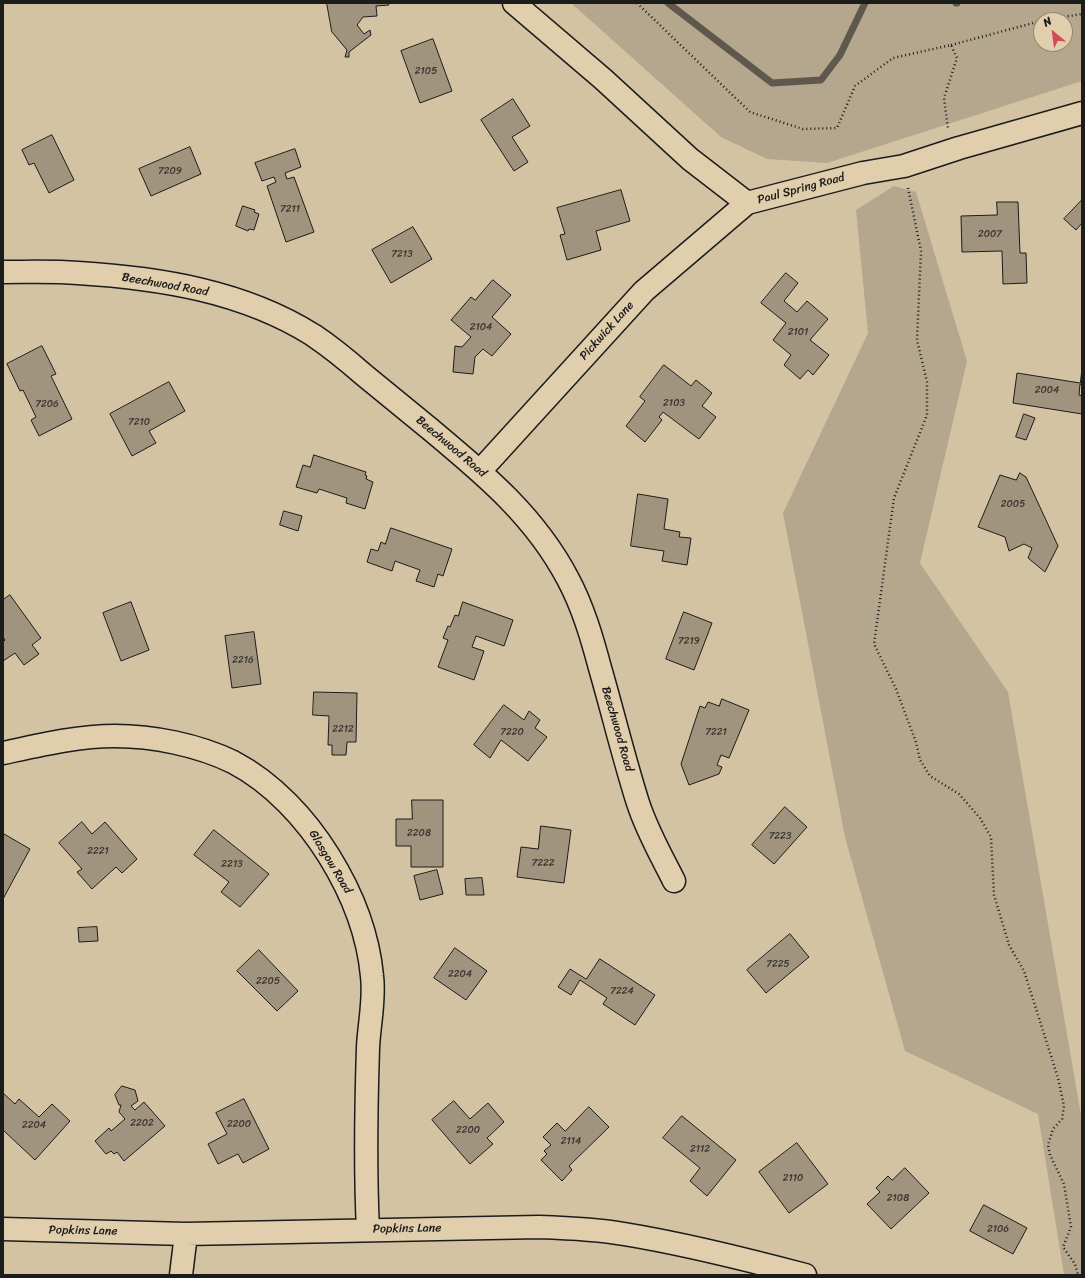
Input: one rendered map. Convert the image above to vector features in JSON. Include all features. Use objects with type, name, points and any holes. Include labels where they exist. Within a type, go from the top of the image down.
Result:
[{"type":"street","name":"Paul Spring Road","points":[[514,3],[602,79],[690,159],[747,203],[863,173],[904,166],[959,148],[1082,113]]},
{"type":"street","name":"Pickwick Lane","points":[[480,470],[644,291],[747,203]]},
{"type":"street","name":"Beechwood Road","points":[[3,272],[76,272],[142,278],[202,290],[260,308],[286,320],[339,354],[480,470],[507,496],[536,529],[546,542],[569,580],[588,626],[639,805],[653,840],[674,881]]},
{"type":"street","name":"Glasgow Road","points":[[3,753],[60,741],[115,736],[152,738],[175,743],[210,753],[233,762],[280,797],[300,816],[315,834],[341,877],[356,908],[365,936],[372,975],[373,988],[368,1046],[366,1191],[368,1230]]},
{"type":"street","name":"Popkins Lane","points":[[3,1230],[186,1234],[539,1227],[580,1229],[624,1234],[722,1253],[805,1275]]},
{"type":"street","points":[[180,1275],[186,1234]]},
{"type":"path","points":[[637,3],[750,112],[803,128],[837,128],[855,86],[893,58],[951,45],[1033,23]]},
{"type":"path","points":[[951,45],[957,58],[944,98],[948,128],[955,137],[959,148]]},
{"type":"path","points":[[904,166],[921,250],[917,340],[927,382],[927,415],[894,498],[874,644],[896,688],[916,742],[920,760],[930,776],[959,794],[980,818],[991,838],[994,895],[1009,945],[1024,970],[1058,1078],[1064,1106],[1062,1119],[1053,1129],[1048,1145],[1050,1155],[1064,1184],[1071,1227],[1063,1247],[1075,1264],[1078,1275]]},
{"type":"shaded area","points":[[571,3],[1082,3],[1082,81],[827,163],[767,159],[721,137]]},
{"type":"shaded area","points":[[894,186],[916,192],[967,361],[920,563],[1008,692],[1082,1121],[1082,1275],[1064,1275],[1038,1114],[905,1051],[845,837],[783,513],[868,333],[856,210]]},
{"type":"building","points":[[327,3],[388,3],[389,5],[376,6],[377,16],[363,17],[357,25],[364,34],[370,30],[371,35],[349,52],[349,57],[345,57],[347,50],[332,32]]},
{"type":"building","points":[[433,39],[452,91],[420,103],[401,51]]},
{"type":"building","points":[[513,99],[530,126],[512,137],[528,162],[514,171],[481,120]]},
{"type":"building","points":[[52,135],[74,180],[49,193],[34,163],[29,165],[22,150]]},
{"type":"building","points":[[190,147],[201,174],[151,196],[139,169]]},
{"type":"building","points":[[295,149],[301,167],[285,173],[287,179],[294,177],[314,232],[286,242],[267,186],[276,182],[274,177],[262,181],[255,163]]},
{"type":"building","points":[[621,190],[630,221],[596,231],[601,250],[567,260],[560,235],[565,234],[557,208]]},
{"type":"building","points":[[1082,200],[1082,223],[1076,230],[1064,219]]},
{"type":"building","points":[[997,202],[1018,202],[1020,253],[1026,253],[1027,283],[1003,284],[1002,251],[962,252],[961,216],[997,215]]},
{"type":"building","points":[[243,206],[255,210],[254,212],[259,214],[254,230],[249,229],[248,231],[236,226]]},
{"type":"building","points":[[413,227],[432,259],[391,283],[372,250]]},
{"type":"building","points":[[786,273],[798,283],[784,301],[797,312],[807,301],[828,319],[810,340],[829,355],[813,375],[808,370],[800,379],[784,365],[791,355],[773,340],[786,323],[761,303]]},
{"type":"building","points":[[493,280],[511,295],[492,317],[511,334],[492,356],[483,349],[475,357],[473,374],[453,372],[455,346],[462,347],[471,337],[451,320],[471,297],[475,300]]},
{"type":"building","points":[[42,346],[56,374],[51,376],[72,419],[39,436],[31,420],[36,417],[23,390],[20,391],[7,364]]},
{"type":"building","points":[[664,365],[691,386],[696,380],[712,393],[702,406],[716,417],[699,439],[663,412],[659,417],[662,420],[645,442],[626,426],[645,401],[640,397]]},
{"type":"building","points":[[1082,369],[1082,385],[1080,384],[1079,395],[1082,396],[1082,414],[1013,403],[1017,373],[1080,383]]},
{"type":"building","points":[[169,382],[185,411],[149,431],[156,443],[132,456],[110,414]]},
{"type":"building","points":[[1024,414],[1035,418],[1026,440],[1016,437]]},
{"type":"building","points":[[314,455],[366,472],[366,479],[373,482],[365,509],[346,503],[347,498],[319,489],[317,493],[296,487],[303,465],[310,467]]},
{"type":"building","points":[[1020,473],[1026,477],[1058,546],[1045,572],[1028,558],[1032,548],[1024,544],[1009,551],[1005,537],[978,527],[1000,475],[1016,480]]},
{"type":"building","points":[[638,494],[668,499],[664,529],[680,532],[679,537],[691,538],[687,565],[662,561],[664,551],[631,546]]},
{"type":"building","points":[[284,511],[302,516],[298,531],[280,525]]},
{"type":"building","points":[[391,528],[452,549],[443,576],[438,574],[434,587],[416,581],[420,570],[395,561],[392,571],[367,562],[371,549],[378,551],[381,542],[385,544]]},
{"type":"building","points":[[10,595],[41,638],[32,645],[39,654],[24,665],[15,653],[3,661],[3,642],[5,640],[3,637],[3,600]]},
{"type":"building","points":[[131,602],[149,650],[121,661],[103,613]]},
{"type":"building","points":[[463,602],[513,620],[504,646],[476,636],[472,647],[484,651],[474,680],[438,667],[448,640],[443,638],[455,615],[458,616]]},
{"type":"building","points":[[684,612],[712,623],[694,670],[666,659]]},
{"type":"building","points":[[254,632],[261,684],[232,688],[225,636]]},
{"type":"building","points":[[314,692],[357,693],[356,742],[347,742],[346,755],[332,755],[332,745],[328,745],[329,716],[313,715]]},
{"type":"building","points":[[722,699],[749,710],[729,758],[721,755],[717,765],[722,767],[719,774],[689,785],[681,764],[700,706],[705,708],[708,702],[719,706]]},
{"type":"building","points":[[504,705],[524,720],[529,711],[540,720],[535,728],[547,737],[528,761],[501,740],[490,758],[474,745]]},
{"type":"building","points":[[412,800],[443,800],[443,867],[411,867],[411,846],[396,846],[396,819],[412,819]]},
{"type":"building","points":[[785,807],[807,827],[774,864],[752,845]]},
{"type":"building","points":[[82,822],[92,834],[105,822],[137,859],[122,873],[116,867],[92,889],[77,872],[82,869],[59,843]]},
{"type":"building","points":[[541,826],[571,830],[564,883],[517,877],[521,847],[538,849]]},
{"type":"building","points":[[214,830],[269,874],[240,907],[221,892],[229,882],[194,855]]},
{"type":"building","points":[[4,834],[30,849],[3,899],[3,835]]},
{"type":"building","points":[[437,870],[443,894],[420,900],[414,876]]},
{"type":"building","points":[[482,878],[484,895],[466,895],[465,879]]},
{"type":"building","points":[[97,927],[98,941],[79,942],[78,928]]},
{"type":"building","points":[[790,934],[809,957],[766,993],[747,970]]},
{"type":"building","points":[[455,948],[487,971],[466,1000],[434,978]]},
{"type":"building","points":[[259,950],[298,991],[277,1011],[237,971]]},
{"type":"building","points":[[600,959],[655,995],[635,1025],[603,1004],[607,998],[580,980],[571,995],[558,987],[570,969],[586,979]]},
{"type":"building","points":[[122,1086],[135,1090],[138,1101],[131,1106],[135,1110],[144,1102],[165,1126],[124,1161],[117,1152],[114,1154],[111,1151],[106,1154],[95,1141],[109,1128],[111,1131],[125,1119],[119,1112],[121,1105],[119,1105],[115,1095]]},
{"type":"building","points":[[3,1093],[15,1104],[19,1099],[39,1117],[52,1104],[70,1121],[35,1160],[3,1130]]},
{"type":"building","points":[[244,1099],[269,1149],[243,1163],[238,1154],[218,1164],[208,1144],[227,1134],[216,1113]]},
{"type":"building","points":[[454,1101],[470,1119],[488,1103],[504,1122],[487,1138],[493,1144],[470,1164],[432,1120]]},
{"type":"building","points":[[589,1107],[609,1127],[569,1166],[572,1170],[562,1181],[541,1160],[547,1154],[544,1151],[551,1145],[543,1137],[557,1123],[565,1131]]},
{"type":"building","points":[[682,1116],[736,1160],[707,1196],[690,1181],[700,1168],[663,1138]]},
{"type":"building","points":[[797,1143],[828,1184],[789,1213],[759,1172]]},
{"type":"building","points":[[905,1168],[929,1193],[891,1229],[867,1204],[880,1192],[876,1188],[888,1176],[892,1180]]},
{"type":"building","points":[[984,1205],[1027,1228],[1013,1254],[970,1231]]},
{"type":"waterway","points":[[668,3],[772,83],[821,80],[840,55],[865,3]]}]
